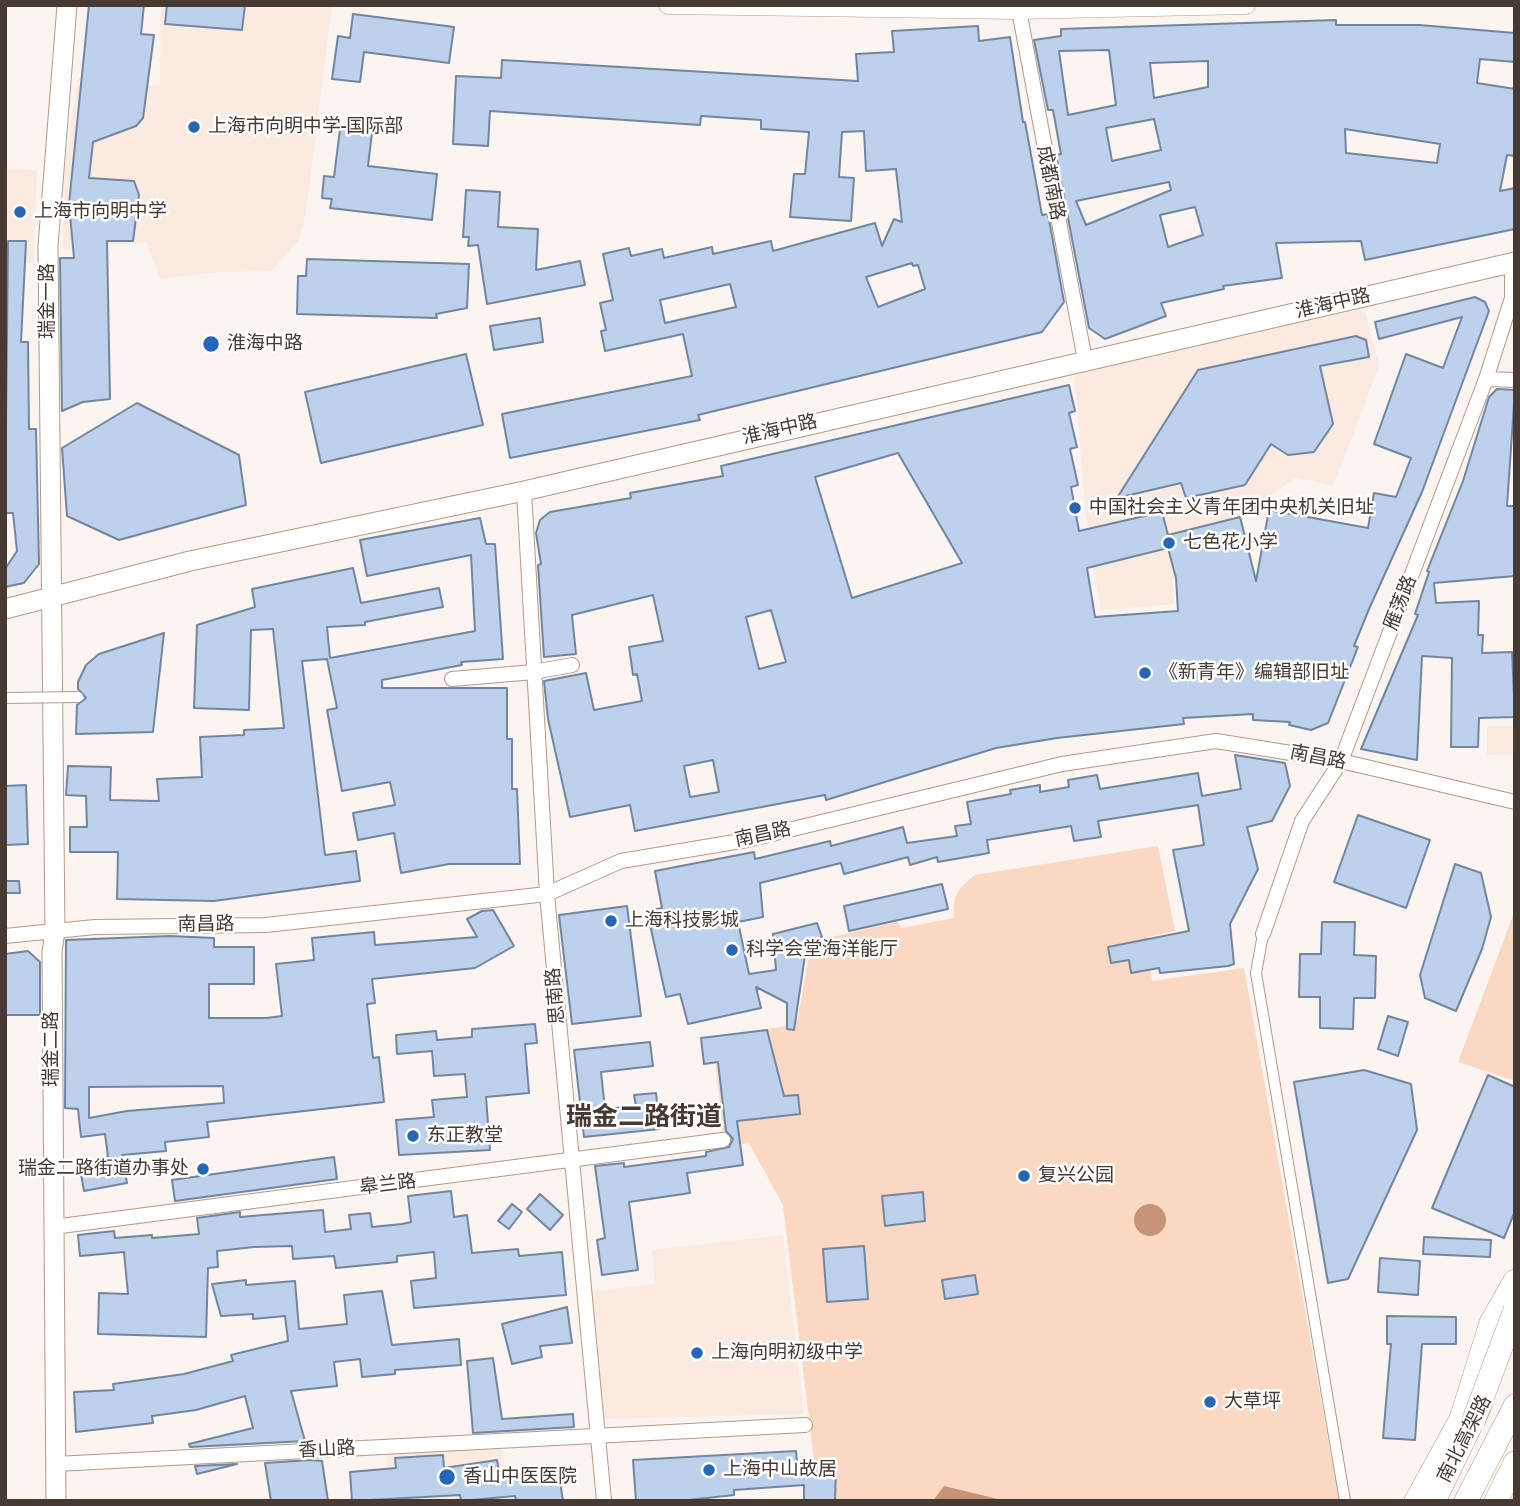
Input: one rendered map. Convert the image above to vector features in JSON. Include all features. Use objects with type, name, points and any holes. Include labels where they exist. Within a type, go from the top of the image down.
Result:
[{"type":"main road","name":"瑞金一路","points":[[53,597],[48,246],[67,5]]},
{"type":"main road","name":"淮海中路","points":[[5,609],[190,561],[524,491],[1513,263]]},
{"type":"main road","name":"瑞金二路","points":[[53,597],[55,931],[52,952],[56,1501]]},
{"type":"main road","points":[[1467,1421],[1513,1296]]},
{"type":"main road","points":[[1416,1501],[1467,1421],[1515,1321]]},
{"type":"main road","name":"南北高架路","points":[[1434,1501],[1467,1421],[1515,1339]]},
{"type":"main road","name":"南北高架路","points":[[1466,1501],[1515,1406]]},
{"type":"main road","points":[[1496,1501],[1515,1463]]},
{"type":"street","points":[[668,5],[1017,8],[1246,5]]},
{"type":"street","name":"成都南路","points":[[1017,8],[1085,360]]},
{"type":"street","name":"雁荡路","points":[[1263,934],[1302,821],[1341,761],[1486,379],[1512,298],[1513,263]]},
{"type":"street","points":[[1486,379],[1515,380]]},
{"type":"street","name":"思南路","points":[[524,491],[547,894],[570,1162],[604,1501]]},
{"type":"street","points":[[452,679],[534,672],[572,665]]},
{"type":"street","points":[[5,698],[78,697]]},
{"type":"street","name":"南昌路","points":[[5,936],[95,927],[267,925],[547,894],[621,861],[747,840],[1062,764],[1216,741],[1341,761],[1515,802]]},
{"type":"street","points":[[1263,934],[1256,973],[1345,1501]]},
{"type":"street","name":"皋兰路","points":[[53,1227],[570,1162],[723,1140]]},
{"type":"street","name":"香山路","points":[[56,1464],[804,1425]]},
{"type":"shaded area","name":"上海市向明中学-国际部","points":[[161,5],[332,6],[306,212],[299,240],[271,271],[219,272],[161,279],[146,242],[62,249],[65,167],[78,77],[160,86]]},
{"type":"shaded area","name":"上海市向明中学","points":[[5,168],[37,171],[33,263],[5,262]]},
{"type":"shaded area","points":[[1364,308],[1379,366],[1333,486],[1296,477],[1265,499],[1239,505],[1252,558],[1249,572],[1172,579],[1174,604],[1101,610],[1087,529],[1074,374]]},
{"type":"shaded area","points":[[1487,726],[1513,726],[1514,754],[1487,755]]},
{"type":"shaded area","name":"复兴公园","points":[[1158,846],[1175,931],[1147,937],[1152,981],[1244,968],[1339,1501],[819,1501],[783,1205],[749,1143],[724,1147],[713,1037],[793,1025],[798,1018],[811,942],[897,922],[902,928],[954,918],[957,894],[975,875]]},
{"type":"shaded area","points":[[1515,910],[1515,1081],[1458,1062]]},
{"type":"shaded area","points":[[1150,1204],[1161,1209],[1166,1220],[1161,1231],[1150,1236],[1139,1231],[1134,1220],[1139,1209]]},
{"type":"shaded area","name":"上海向明初级中学","points":[[783,1235],[804,1414],[603,1419],[591,1292],[655,1284],[652,1250]]},
{"type":"shaded area","name":"香山中医医院","points":[[500,1446],[510,1501],[390,1501],[386,1453]]},
{"type":"shaded area","points":[[944,1486],[1006,1501],[933,1501]]},
{"type":"building","points":[[89,5],[144,5],[141,34],[154,35],[143,118],[136,126],[93,142],[89,178],[134,181],[139,195],[133,241],[107,241],[110,399],[83,402],[62,411],[60,258],[74,258],[69,204]]},
{"type":"building","points":[[167,5],[245,5],[242,30],[165,24]]},
{"type":"building","points":[[353,14],[454,27],[449,63],[364,52],[360,82],[332,79],[338,36],[350,38]]},
{"type":"building","points":[[1336,20],[1336,25],[1419,25],[1515,33],[1515,62],[1480,59],[1477,83],[1515,89],[1515,156],[1507,155],[1500,191],[1515,188],[1515,229],[1365,260],[1361,241],[1276,243],[1282,278],[1223,286],[1224,289],[1161,303],[1166,316],[1105,339],[1089,328],[1056,155],[1061,154],[1053,110],[1048,110],[1034,40],[1061,36],[1061,29]],"holes":[[[1109,50],[1116,105],[1068,115],[1059,51]],[[1208,61],[1208,87],[1154,98],[1150,63]],[[1154,119],[1161,150],[1112,161],[1106,128]],[[1345,129],[1440,144],[1437,163],[1346,153]],[[1169,182],[1171,190],[1086,225],[1076,201]],[[1195,207],[1203,235],[1168,247],[1160,215]]]},
{"type":"building","points":[[978,26],[979,41],[1010,37],[1023,122],[1042,215],[1048,214],[1064,302],[1042,332],[698,415],[700,420],[510,458],[502,414],[692,376],[683,334],[605,351],[601,331],[606,330],[600,303],[613,300],[603,254],[629,248],[631,256],[662,249],[664,258],[712,247],[713,254],[771,241],[773,251],[875,223],[882,246],[894,219],[902,222],[896,169],[866,171],[864,131],[842,132],[839,177],[854,178],[851,221],[790,217],[794,174],[805,174],[809,132],[761,129],[761,120],[701,116],[700,125],[490,111],[488,146],[453,144],[456,76],[501,78],[502,60],[858,81],[856,54],[894,52],[892,31]],"holes":[[[912,263],[913,266],[918,265],[925,289],[878,307],[866,277]],[[730,284],[736,307],[665,323],[660,300]]]},
{"type":"building","points":[[340,129],[372,133],[368,166],[437,174],[432,220],[330,208],[332,199],[322,198],[324,176],[334,177]]},
{"type":"building","points":[[466,190],[500,192],[498,227],[538,229],[536,270],[580,261],[585,285],[487,304],[478,245],[468,246],[469,237],[463,237]]},
{"type":"building","points":[[8,241],[26,241],[21,342],[28,342],[29,429],[36,429],[39,564],[24,583],[5,587],[5,569],[17,551],[13,513],[5,513]]},
{"type":"building","points":[[307,259],[469,264],[467,308],[436,314],[437,318],[297,314],[298,276],[306,276]]},
{"type":"building","points":[[1475,297],[1485,302],[1489,311],[1422,492],[1354,646],[1358,647],[1328,723],[1311,730],[1289,725],[1290,722],[1253,720],[1253,714],[1183,718],[1184,724],[1057,738],[996,748],[826,800],[825,795],[635,831],[630,805],[570,817],[548,719],[544,681],[586,673],[594,710],[642,701],[637,674],[633,675],[629,647],[663,641],[653,595],[572,615],[576,654],[544,657],[538,565],[541,564],[536,533],[540,520],[550,512],[631,498],[630,493],[723,476],[721,466],[1069,385],[1075,411],[1069,413],[1077,447],[1070,449],[1078,485],[1071,487],[1079,531],[1162,512],[1168,535],[1240,517],[1256,581],[1269,510],[1368,528],[1374,493],[1396,497],[1411,458],[1374,444],[1406,354],[1443,368],[1462,317],[1379,339],[1375,322]],"holes":[[[898,453],[962,563],[852,598],[815,477]],[[1168,548],[1176,578],[1178,611],[1095,617],[1087,568]],[[771,610],[786,662],[759,669],[746,617]],[[713,760],[719,792],[690,797],[684,766]]]},
{"type":"building","points":[[540,318],[543,342],[494,350],[490,326]]},
{"type":"building","points":[[1356,336],[1366,340],[1369,357],[1320,366],[1333,424],[1314,452],[1288,455],[1271,444],[1245,485],[1186,498],[1181,483],[1117,498],[1198,370]]},
{"type":"building","points":[[466,354],[483,425],[321,463],[305,392]]},
{"type":"building","points":[[1497,389],[1515,390],[1507,506],[1515,506],[1515,576],[1434,583],[1436,603],[1479,601],[1478,635],[1483,635],[1482,653],[1512,652],[1515,717],[1479,718],[1478,747],[1451,747],[1452,658],[1422,656],[1417,760],[1361,749],[1418,615],[1415,614],[1429,572],[1427,571],[1463,481],[1489,397]]},
{"type":"building","points":[[137,403],[239,455],[246,505],[119,540],[67,516],[62,448]]},
{"type":"building","points":[[480,518],[486,544],[495,544],[503,659],[461,662],[462,665],[382,680],[382,688],[507,688],[507,739],[512,739],[512,789],[517,789],[520,864],[449,864],[401,873],[394,833],[358,840],[353,813],[395,805],[390,782],[342,791],[327,710],[337,708],[327,659],[302,661],[325,855],[356,851],[360,881],[214,901],[117,899],[118,852],[70,852],[70,827],[87,827],[86,796],[66,795],[68,766],[111,767],[110,800],[159,801],[157,779],[202,777],[200,737],[244,735],[244,730],[284,728],[273,629],[251,630],[249,710],[194,708],[197,625],[255,607],[252,589],[353,568],[361,603],[439,588],[443,607],[365,622],[365,625],[327,627],[330,658],[475,631],[471,555],[367,576],[360,540]]},
{"type":"building","points":[[164,633],[153,732],[76,734],[77,705],[86,698],[78,689],[78,682],[86,665],[99,654]]},
{"type":"building","points":[[1235,755],[1285,763],[1290,786],[1272,821],[1247,827],[1258,869],[1230,924],[1234,964],[1160,973],[1159,968],[1131,973],[1129,960],[1111,963],[1108,947],[1189,931],[1173,850],[1204,845],[1198,805],[1098,821],[1101,837],[1074,841],[1071,826],[987,840],[989,853],[938,862],[937,857],[910,865],[908,857],[844,874],[841,863],[760,883],[763,917],[738,922],[749,974],[776,970],[773,934],[817,923],[822,937],[807,942],[794,1030],[787,1029],[787,1003],[756,987],[761,1008],[688,1024],[680,994],[666,997],[647,911],[662,908],[655,871],[754,852],[755,859],[830,841],[831,846],[903,827],[907,843],[957,836],[955,826],[971,824],[967,802],[1011,794],[1010,790],[1040,785],[1040,792],[1069,787],[1068,780],[1097,775],[1100,789],[1198,773],[1202,796],[1241,789]]},
{"type":"building","points":[[26,785],[28,844],[5,845],[5,786]]},
{"type":"building","points":[[1358,815],[1430,840],[1406,908],[1334,882]]},
{"type":"building","points":[[1455,864],[1481,873],[1491,917],[1482,949],[1456,1011],[1425,998],[1420,975]]},
{"type":"building","points":[[5,881],[19,881],[20,893],[5,893]]},
{"type":"building","points":[[942,884],[948,909],[849,931],[844,906]]},
{"type":"building","points":[[627,906],[641,1016],[572,1024],[559,915]]},
{"type":"building","points":[[493,910],[514,946],[475,968],[372,979],[375,1003],[367,1004],[373,1058],[379,1057],[384,1102],[207,1122],[209,1137],[165,1142],[166,1151],[122,1155],[127,1183],[84,1191],[79,1163],[108,1157],[105,1134],[81,1137],[78,1109],[65,1108],[66,940],[170,936],[214,938],[214,947],[254,947],[254,984],[209,984],[209,1018],[266,1018],[282,1016],[276,964],[314,960],[312,938],[374,932],[375,945],[477,937],[467,919],[482,911]],"holes":[[[223,1086],[224,1103],[127,1111],[89,1118],[89,1087]]]},
{"type":"building","points":[[1322,922],[1355,922],[1354,955],[1376,956],[1375,998],[1354,998],[1353,1029],[1320,1028],[1320,997],[1299,997],[1300,954],[1321,954]]},
{"type":"building","points":[[28,951],[40,962],[40,1015],[5,1015],[5,954]]},
{"type":"building","points":[[1388,1016],[1408,1022],[1398,1056],[1378,1049]]},
{"type":"building","points":[[535,1024],[537,1043],[525,1044],[529,1093],[486,1097],[490,1150],[399,1155],[396,1120],[434,1117],[432,1100],[467,1097],[465,1074],[434,1076],[432,1051],[397,1054],[396,1035],[436,1031],[437,1040],[472,1037],[472,1029]]},
{"type":"building","points":[[767,1030],[784,1096],[798,1095],[800,1114],[737,1121],[743,1165],[687,1173],[690,1193],[629,1202],[638,1270],[602,1275],[597,1240],[605,1238],[595,1166],[624,1163],[624,1167],[706,1156],[706,1152],[729,1147],[733,1139],[726,1131],[718,1062],[704,1064],[701,1038]]},
{"type":"building","points":[[650,1042],[653,1066],[601,1072],[605,1109],[636,1106],[634,1095],[656,1093],[660,1129],[584,1137],[574,1050]]},
{"type":"building","points":[[1364,1070],[1411,1084],[1417,1130],[1348,1279],[1328,1283],[1294,1082]]},
{"type":"building","points":[[1488,1075],[1515,1087],[1515,1211],[1504,1238],[1432,1208]]},
{"type":"building","points":[[334,1157],[337,1179],[175,1201],[172,1180]]},
{"type":"building","points":[[451,1191],[454,1217],[467,1215],[472,1253],[518,1249],[519,1256],[562,1252],[566,1295],[414,1308],[411,1281],[436,1278],[434,1252],[397,1256],[397,1262],[336,1268],[334,1256],[293,1259],[292,1246],[254,1247],[217,1251],[218,1267],[208,1268],[206,1337],[98,1334],[99,1293],[128,1294],[124,1252],[80,1256],[78,1235],[114,1231],[115,1238],[199,1234],[197,1218],[240,1212],[240,1217],[323,1210],[325,1232],[351,1229],[349,1215],[370,1213],[372,1227],[402,1224],[411,1222],[408,1196]]},
{"type":"building","points":[[923,1192],[925,1221],[885,1226],[882,1196]]},
{"type":"building","points":[[540,1194],[563,1215],[550,1230],[527,1209]]},
{"type":"building","points":[[512,1204],[522,1212],[509,1229],[498,1221]]},
{"type":"building","points":[[1424,1237],[1491,1240],[1490,1257],[1423,1254]]},
{"type":"building","points":[[864,1246],[868,1299],[827,1302],[823,1249]]},
{"type":"building","points":[[1380,1258],[1420,1261],[1418,1295],[1378,1292]]},
{"type":"building","points":[[975,1275],[978,1294],[945,1299],[942,1280]]},
{"type":"building","points":[[246,1280],[246,1285],[295,1281],[299,1329],[347,1324],[344,1295],[382,1291],[392,1345],[459,1339],[461,1365],[395,1370],[395,1374],[362,1377],[360,1359],[334,1362],[337,1386],[291,1391],[305,1441],[190,1447],[189,1444],[253,1428],[245,1396],[196,1410],[152,1416],[153,1423],[76,1432],[74,1392],[114,1390],[113,1384],[184,1374],[233,1361],[231,1355],[288,1341],[285,1316],[253,1319],[253,1314],[221,1316],[212,1284]]},
{"type":"building","points":[[567,1307],[572,1343],[540,1346],[542,1357],[512,1364],[502,1324]]},
{"type":"building","points":[[1387,1316],[1456,1317],[1456,1344],[1422,1344],[1415,1440],[1383,1438],[1391,1344],[1387,1344]]},
{"type":"building","points":[[493,1358],[502,1419],[573,1414],[574,1427],[473,1433],[467,1361]]},
{"type":"building","points":[[796,1451],[797,1462],[836,1463],[835,1501],[804,1501],[804,1485],[734,1490],[734,1495],[680,1501],[636,1501],[633,1460]]},
{"type":"building","name":"香山中医医院","points":[[443,1455],[444,1468],[497,1460],[500,1477],[558,1468],[563,1501],[516,1501],[515,1496],[461,1501],[460,1495],[352,1501],[350,1472],[396,1468],[395,1458]]},
{"type":"building","points":[[322,1461],[328,1501],[271,1501],[265,1463]]},
{"type":"building","points":[[237,1464],[197,1474],[195,1466]]},
{"type":"place","name":"上海市向明中学-国际部","points":[[194,127]]},
{"type":"place","name":"上海市向明中学","points":[[20,212]]},
{"type":"place","name":"淮海中路","points":[[211,344]]},
{"type":"place","name":"中国社会主义青年团中央机关旧址","points":[[1075,508]]},
{"type":"place","name":"七色花小学","points":[[1169,543]]},
{"type":"place","name":"《新青年》编辑部旧址","points":[[1145,673]]},
{"type":"place","name":"上海科技影城","points":[[611,921]]},
{"type":"place","name":"科学会堂海洋能厅","points":[[732,950]]},
{"type":"place","name":"东正教堂","points":[[413,1136]]},
{"type":"place","name":"瑞金二路街道办事处","points":[[203,1169]]},
{"type":"place","name":"复兴公园","points":[[1024,1176]]},
{"type":"place","name":"上海向明初级中学","points":[[697,1353]]},
{"type":"place","name":"大草坪","points":[[1210,1402]]},
{"type":"place","name":"上海中山故居","points":[[709,1470]]},
{"type":"place","name":"香山中医医院","points":[[447,1477]]},
{"type":"district","name":"瑞金二路街道","points":[[644,1118]]}]
